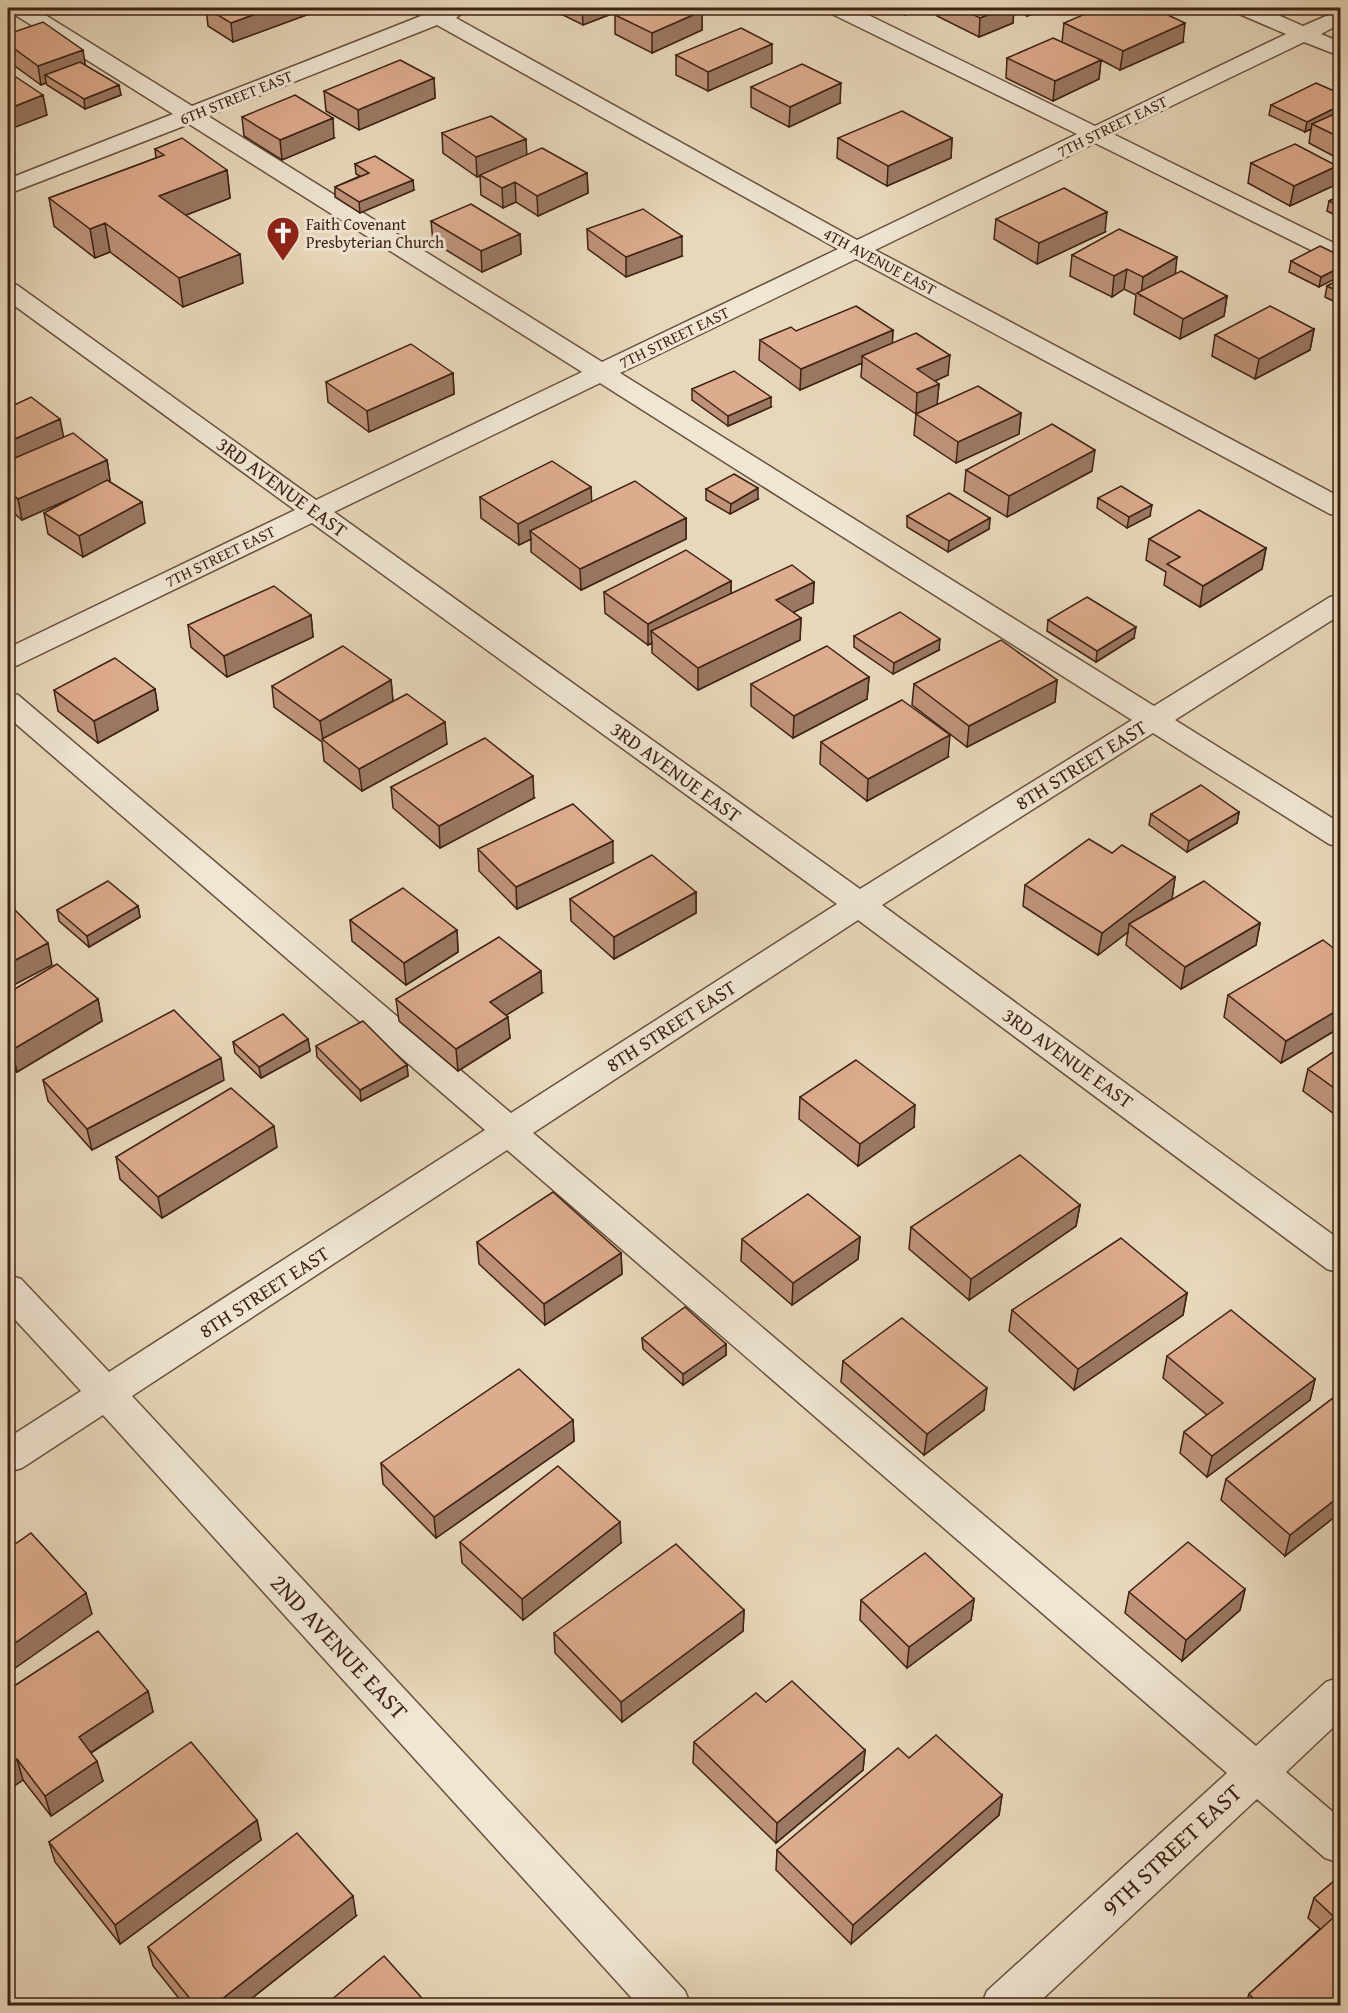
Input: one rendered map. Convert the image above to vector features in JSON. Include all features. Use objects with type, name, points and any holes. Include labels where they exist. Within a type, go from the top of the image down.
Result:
[{"type":"street","points":[[20,8],[1341,837]]},
{"type":"street","name":"6TH STREET EAST","points":[[8,187],[192,114],[431,12],[464,8]]},
{"type":"street","points":[[838,8],[1341,255]]},
{"type":"street","points":[[1245,8],[1341,50]]},
{"type":"street","name":"4TH AVENUE EAST","points":[[431,12],[856,249],[1341,508]]},
{"type":"street","name":"7TH STREET EAST","points":[[8,659],[1341,16]]},
{"type":"street","name":"3RD AVENUE EAST","points":[[8,290],[859,904],[1341,1259]]},
{"type":"street","name":"8TH STREET EAST","points":[[8,1457],[859,904],[1341,603]]},
{"type":"street","points":[[8,702],[1341,1844]]},
{"type":"street","name":"2ND AVENUE EAST","points":[[8,1289],[669,2006]]},
{"type":"street","name":"9TH STREET EAST","points":[[1003,2006],[1341,1695]]},
{"type":"building","points":[[206,8],[272,8],[231,23]]},
{"type":"building","points":[[633,8],[694,8],[702,11],[652,33],[615,15]]},
{"type":"building","points":[[960,8],[1005,8],[980,18]]},
{"type":"building","points":[[1099,8],[1129,10],[1153,8],[1185,23],[1123,51],[1064,23]]},
{"type":"building","points":[[43,22],[83,50],[38,66],[8,44],[8,34]]},
{"type":"building","points":[[741,28],[772,44],[708,72],[676,55]]},
{"type":"building","points":[[1053,38],[1101,60],[1055,81],[1007,58]]},
{"type":"building","points":[[400,60],[434,78],[358,110],[324,91]]},
{"type":"building","points":[[80,62],[119,85],[84,99],[45,75]]},
{"type":"building","points":[[802,64],[841,83],[790,107],[751,87]]},
{"type":"building","points":[[16,77],[43,95],[8,109],[8,80]]},
{"type":"building","points":[[1316,83],[1341,94],[1341,105],[1307,122],[1271,105]]},
{"type":"building","points":[[295,95],[333,118],[280,140],[242,117]]},
{"type":"building","points":[[902,111],[952,138],[888,166],[838,138]]},
{"type":"building","points":[[1341,111],[1341,138],[1312,124]]},
{"type":"building","points":[[491,116],[526,139],[476,157],[442,133]]},
{"type":"building","points":[[182,138],[227,170],[159,196],[240,254],[179,278],[105,223],[90,229],[49,198],[164,155],[155,149]]},
{"type":"building","points":[[1295,144],[1337,166],[1294,186],[1251,163]]},
{"type":"building","points":[[542,148],[587,173],[537,196],[515,182],[502,188],[480,175]]},
{"type":"building","points":[[375,156],[413,180],[359,202],[335,187],[369,173],[355,164]]},
{"type":"building","points":[[1064,188],[1107,212],[1039,243],[996,219]]},
{"type":"building","points":[[1341,195],[1341,207],[1329,201]]},
{"type":"building","points":[[471,204],[520,234],[481,251],[431,221]]},
{"type":"building","points":[[643,209],[682,236],[626,257],[587,229]]},
{"type":"building","points":[[1119,229],[1177,257],[1143,277],[1127,269],[1114,276],[1072,255]]},
{"type":"building","points":[[1320,246],[1341,256],[1341,267],[1321,277],[1291,261]]},
{"type":"building","points":[[1181,271],[1227,296],[1183,319],[1137,293]]},
{"type":"building","points":[[1341,279],[1341,293],[1327,286]]},
{"type":"building","points":[[856,306],[893,330],[801,369],[760,340],[791,327],[796,331]]},
{"type":"building","points":[[1270,306],[1314,329],[1259,359],[1215,335]]},
{"type":"building","points":[[916,333],[950,355],[917,369],[939,384],[917,393],[862,356]]},
{"type":"building","points":[[411,344],[453,373],[367,411],[326,382]]},
{"type":"building","points":[[734,371],[771,397],[728,416],[692,389]]},
{"type":"building","points":[[978,386],[1021,413],[958,442],[916,414]]},
{"type":"building","points":[[31,397],[60,419],[8,442],[8,408]]},
{"type":"building","points":[[1052,424],[1095,450],[1009,496],[966,470]]},
{"type":"building","points":[[73,433],[107,460],[18,499],[8,490],[8,461]]},
{"type":"building","points":[[552,461],[591,487],[518,524],[480,497]]},
{"type":"building","points":[[734,474],[758,488],[731,504],[706,489]]},
{"type":"building","points":[[107,480],[142,502],[79,536],[44,513]]},
{"type":"building","points":[[635,481],[686,518],[580,569],[530,531]]},
{"type":"building","points":[[1121,486],[1152,505],[1129,517],[1098,498]]},
{"type":"building","points":[[949,493],[990,518],[949,541],[907,516]]},
{"type":"building","points":[[1199,510],[1266,548],[1203,586],[1167,564],[1180,557],[1149,539]]},
{"type":"building","points":[[686,550],[731,581],[648,624],[604,592]]},
{"type":"building","points":[[792,565],[814,582],[776,600],[801,618],[698,668],[651,631]]},
{"type":"building","points":[[274,586],[311,615],[224,656],[188,625]]},
{"type":"building","points":[[1087,597],[1136,627],[1097,651],[1048,620]]},
{"type":"building","points":[[900,612],[940,639],[894,663],[854,636]]},
{"type":"building","points":[[1001,640],[1057,680],[969,726],[914,684]]},
{"type":"building","points":[[343,646],[391,680],[320,721],[272,686]]},
{"type":"building","points":[[827,646],[869,677],[794,716],[751,684]]},
{"type":"building","points":[[115,658],[155,689],[94,721],[54,690]]},
{"type":"building","points":[[407,694],[445,722],[359,769],[322,739]]},
{"type":"building","points":[[902,700],[950,735],[868,779],[821,742]]},
{"type":"building","points":[[485,738],[533,776],[439,826],[391,787]]},
{"type":"building","points":[[1201,785],[1239,812],[1189,841],[1151,814]]},
{"type":"building","points":[[573,804],[613,841],[516,887],[478,849]]},
{"type":"building","points":[[1089,839],[1112,853],[1122,845],[1175,877],[1102,933],[1025,885]]},
{"type":"building","points":[[652,855],[696,892],[614,937],[570,899]]},
{"type":"building","points":[[108,881],[138,906],[87,936],[57,910]]},
{"type":"building","points":[[1204,881],[1260,923],[1185,967],[1129,924]]},
{"type":"building","points":[[403,888],[457,930],[404,963],[350,920]]},
{"type":"building","points":[[8,903],[48,943],[8,964]]},
{"type":"building","points":[[499,937],[541,971],[490,1002],[508,1017],[456,1049],[396,999]]},
{"type":"building","points":[[1323,940],[1341,954],[1341,1008],[1286,1041],[1228,995]]},
{"type":"building","points":[[57,964],[98,999],[12,1050],[8,1046],[8,993]]},
{"type":"building","points":[[174,1010],[221,1058],[87,1129],[43,1080]]},
{"type":"building","points":[[283,1014],[308,1039],[259,1067],[233,1042]]},
{"type":"building","points":[[363,1021],[407,1065],[360,1090],[316,1046]]},
{"type":"building","points":[[1341,1047],[1341,1093],[1308,1069]]},
{"type":"building","points":[[856,1060],[915,1105],[860,1144],[800,1097]]},
{"type":"building","points":[[231,1088],[274,1126],[158,1197],[116,1157]]},
{"type":"building","points":[[1020,1155],[1080,1205],[971,1279],[911,1227]]},
{"type":"building","points":[[553,1192],[621,1253],[544,1304],[477,1242]]},
{"type":"building","points":[[808,1194],[860,1237],[793,1283],[742,1239]]},
{"type":"building","points":[[1121,1238],[1187,1293],[1078,1369],[1012,1310]]},
{"type":"building","points":[[685,1307],[726,1344],[683,1374],[642,1338]]},
{"type":"building","points":[[1231,1310],[1315,1379],[1212,1456],[1184,1432],[1223,1403],[1167,1356]]},
{"type":"building","points":[[902,1318],[987,1388],[927,1434],[843,1361]]},
{"type":"building","points":[[519,1369],[573,1420],[434,1517],[381,1463]]},
{"type":"building","points":[[1341,1392],[1341,1495],[1290,1535],[1226,1479]]},
{"type":"building","points":[[558,1466],[620,1522],[522,1599],[460,1542]]},
{"type":"building","points":[[31,1533],[86,1593],[8,1648],[8,1549]]},
{"type":"building","points":[[1188,1542],[1245,1589],[1186,1640],[1129,1592]]},
{"type":"building","points":[[676,1544],[744,1610],[621,1702],[554,1633]]},
{"type":"building","points":[[925,1553],[974,1599],[909,1647],[861,1600]]},
{"type":"building","points":[[98,1631],[148,1691],[79,1737],[97,1761],[45,1796],[17,1759],[8,1766],[8,1690]]},
{"type":"building","points":[[792,1681],[865,1750],[777,1823],[694,1742],[756,1693],[766,1702]]},
{"type":"building","points":[[936,1735],[1002,1795],[853,1925],[777,1850],[898,1748],[909,1758]]},
{"type":"building","points":[[191,1742],[257,1820],[115,1925],[49,1842]]},
{"type":"building","points":[[297,1833],[353,1896],[213,2006],[196,2006],[148,1947]]},
{"type":"building","points":[[1341,1875],[1341,2006],[1261,2006],[1249,1994],[1334,1917],[1314,1898]]},
{"type":"building","points":[[384,1956],[429,2006],[324,2006]]},
{"type":"place","name":"Faith Covenant Presbyterian Church","points":[[283,262]]}]
